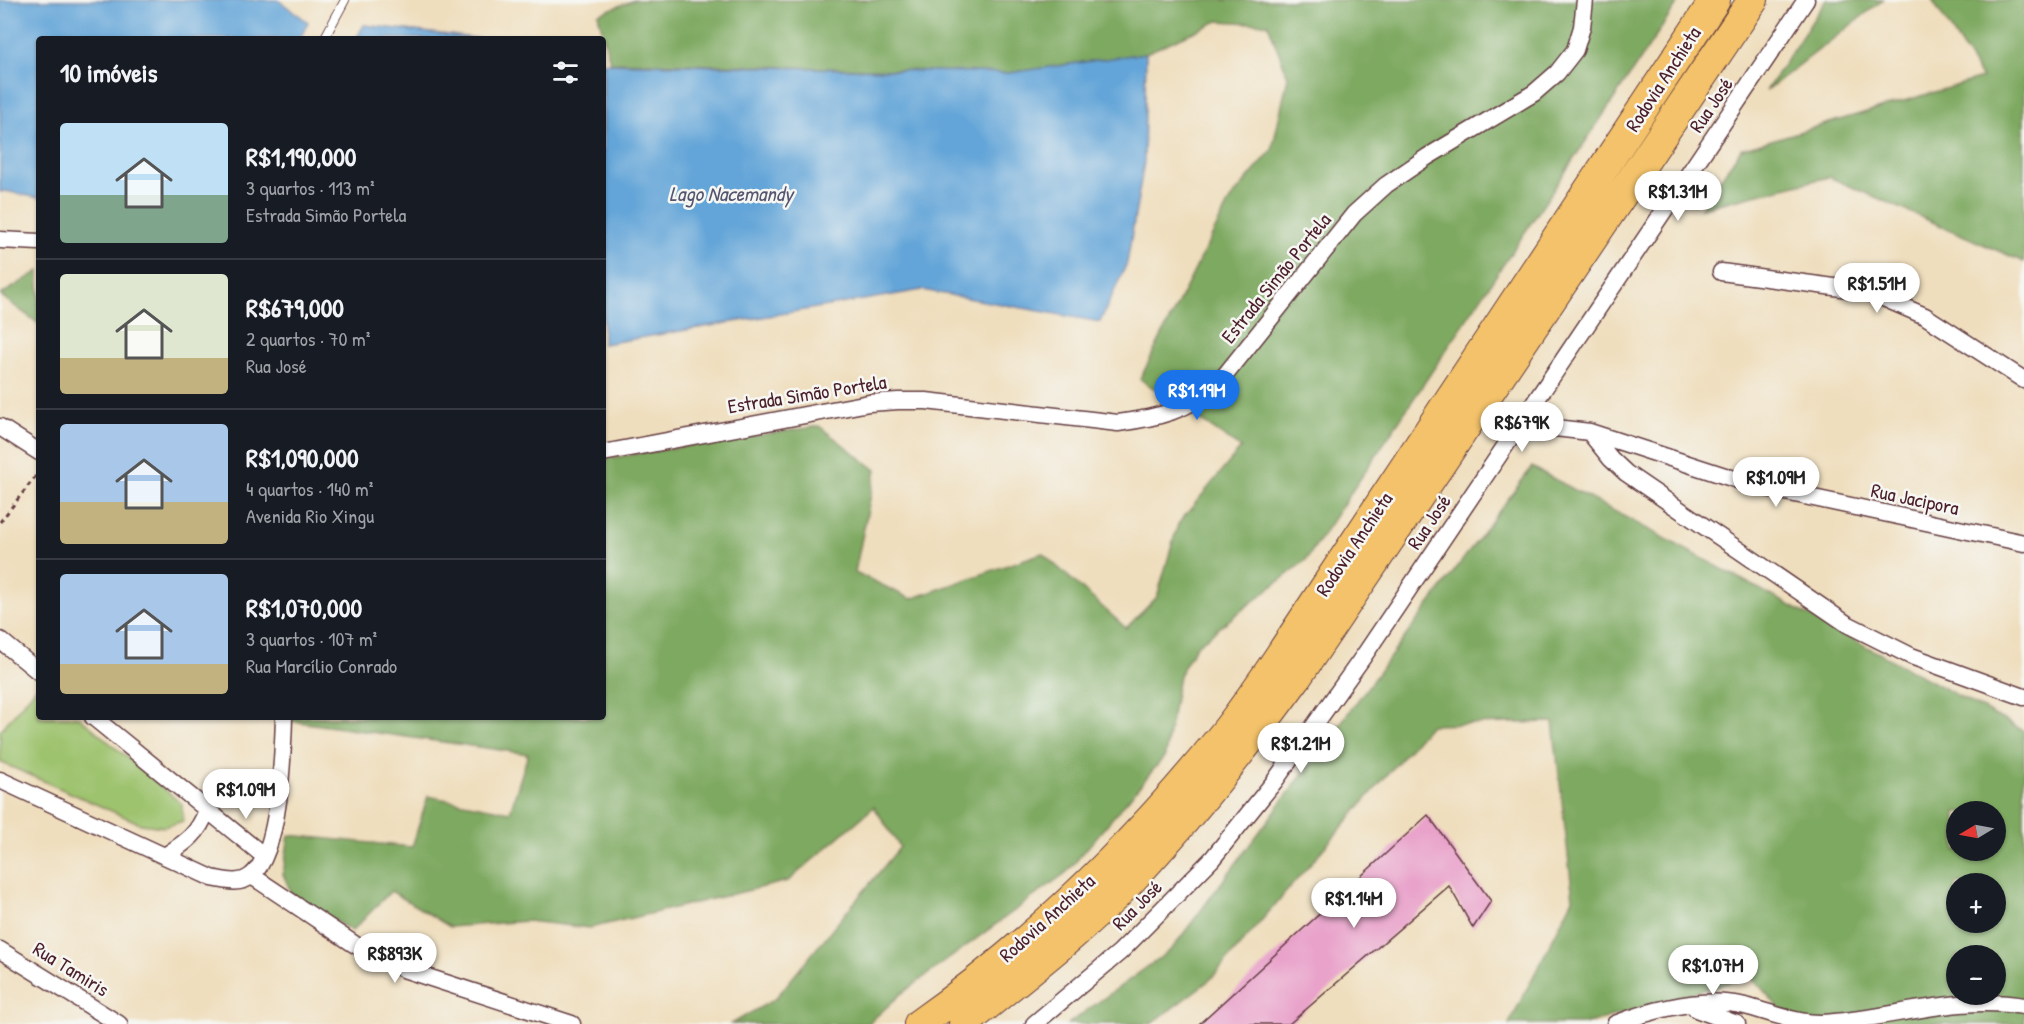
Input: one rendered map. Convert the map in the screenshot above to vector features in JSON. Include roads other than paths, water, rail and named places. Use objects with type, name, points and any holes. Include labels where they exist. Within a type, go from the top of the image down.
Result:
[{"type":"highway","name":"Rodovia Anchieta","points":[[919,1024],[998,964],[1074,898],[1170,796],[1224,734],[1275,662],[1715,0]]},
{"type":"highway","name":"Rodovia Anchieta","points":[[964,1024],[1087,921],[1128,882],[1232,765],[1296,678],[1754,0]]},
{"type":"street","name":"Estrada Simão Portela","points":[[606,452],[869,403],[927,401],[1118,423],[1138,420],[1188,406],[1204,397],[1218,384],[1347,223],[1386,185],[1427,157],[1534,93],[1557,73],[1575,50],[1582,27],[1585,0]]},
{"type":"street","name":"Rua José","points":[[1034,1024],[1120,952],[1219,850],[1274,782],[1364,657],[1806,0]]},
{"type":"street","points":[[0,240],[36,242]]},
{"type":"street","points":[[1721,272],[1874,294],[1925,316],[2024,380]]},
{"type":"street","name":"Rua Jacipora","points":[[1520,424],[1590,432],[1753,485],[2024,543]]},
{"type":"street","points":[[0,427],[36,451]]},
{"type":"street","points":[[1590,432],[1611,459],[1626,473],[1847,624],[1911,656],[2024,697]]},
{"type":"street","points":[[0,640],[36,670]]},
{"type":"street","points":[[97,720],[264,856]]},
{"type":"street","points":[[0,780],[212,878],[230,882],[242,881],[252,876],[264,856],[276,815],[281,779],[284,720]]},
{"type":"street","points":[[165,856],[193,836],[202,824],[207,810]]},
{"type":"street","points":[[252,876],[379,958],[406,970],[572,1024]]},
{"type":"street","name":"Rua Tamiris","points":[[0,950],[119,1024]]},
{"type":"street","points":[[1616,1024],[1648,1012],[1678,1006],[1725,1003],[1817,1023],[1948,1004],[1979,1002],[2024,1006]]},
{"type":"street","points":[[1678,1006],[1697,1009],[1737,1024]]},
{"type":"lane","points":[[326,36],[345,0]]},
{"type":"water","points":[[0,0],[278,0],[308,22],[301,36],[36,36],[36,197],[0,192]]},
{"type":"water","points":[[364,25],[458,36],[358,36]]},
{"type":"water","name":"Lago Nacemandy","points":[[1146,53],[1144,162],[1127,263],[1100,322],[922,290],[606,343],[606,63],[1009,73]]}]
